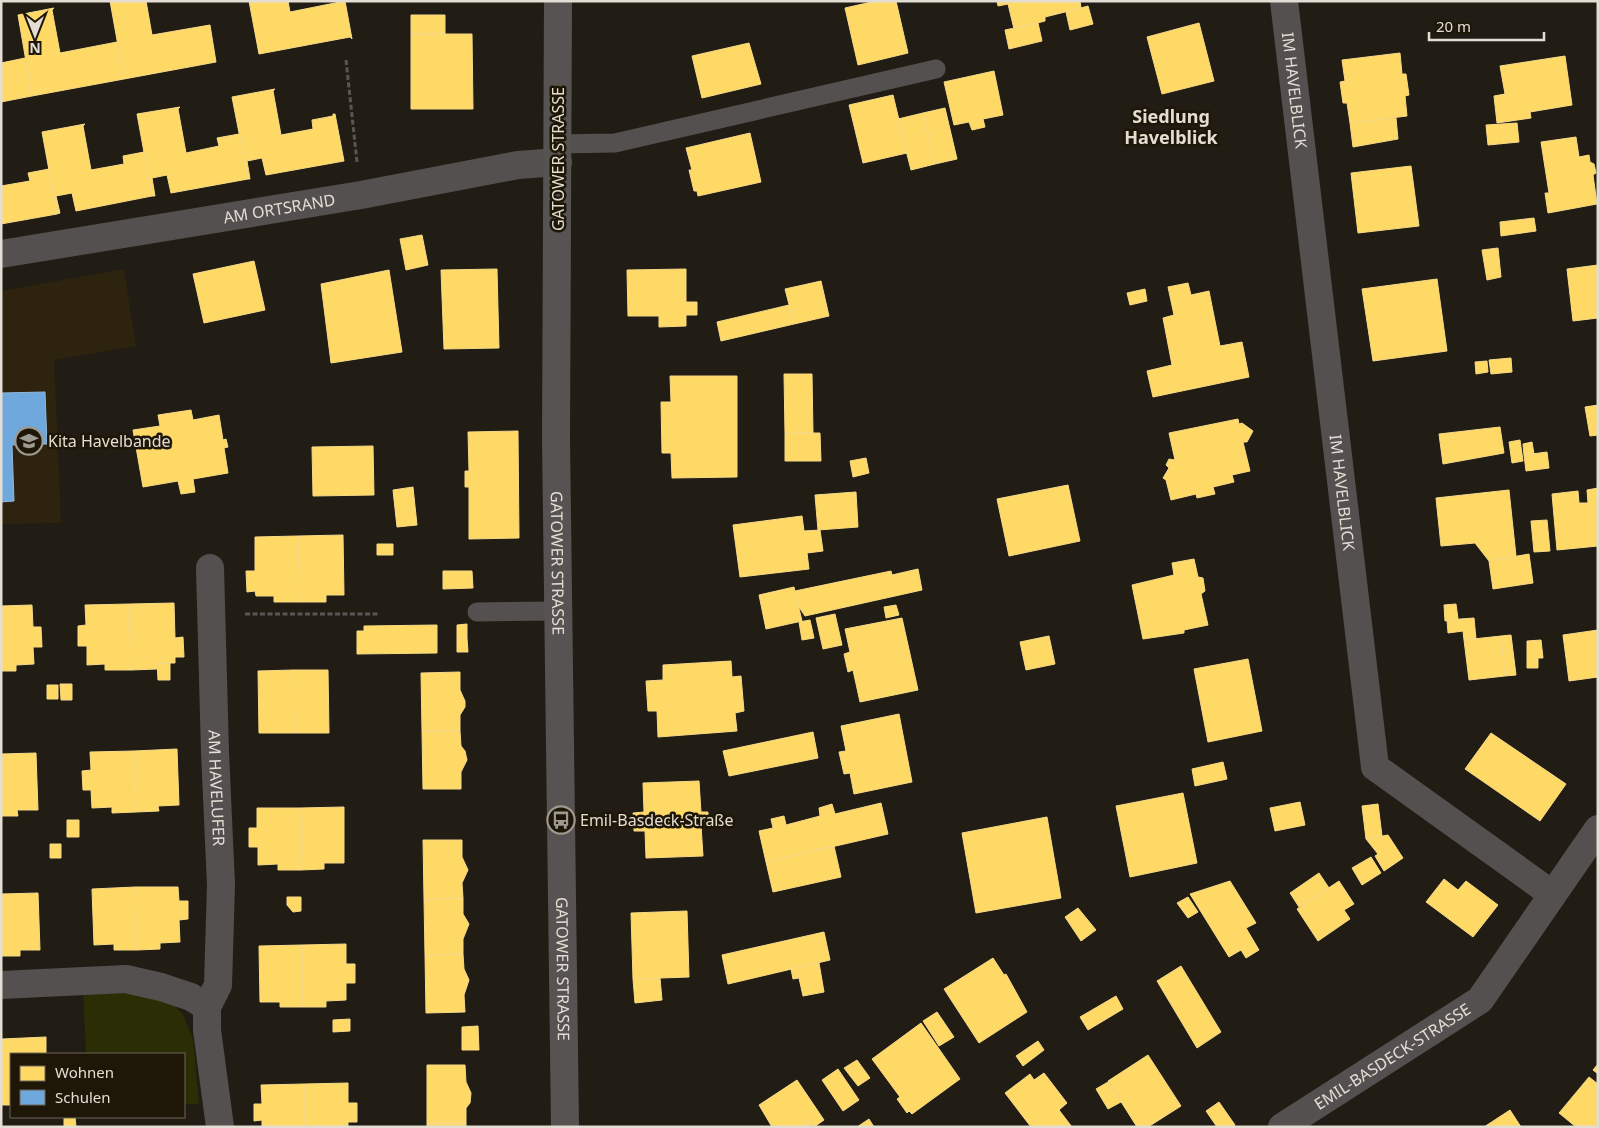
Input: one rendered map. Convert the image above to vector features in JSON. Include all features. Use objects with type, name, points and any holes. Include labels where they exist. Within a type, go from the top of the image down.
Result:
[{"type":"main road","name":"GATOWER STRASSE","points":[[558,1],[556,429],[565,1127]]},
{"type":"street","name":"IM HAVELBLICK","points":[[1284,1],[1375,766],[1552,894]]},
{"type":"street","name":"AM ORTSRAND","points":[[1,254],[361,194],[518,165],[558,153]]},
{"type":"street","name":"AM HAVELUFER","points":[[210,568],[221,885],[218,985],[207,1007],[207,1030],[220,1127]]},
{"type":"street","name":"EMIL-BASDECK-STRASSE","points":[[1282,1127],[1480,1000],[1598,829]]},
{"type":"street","points":[[1,985],[126,979],[161,987],[191,997],[207,1007]]},
{"type":"lane","points":[[558,153],[615,143],[936,69]]},
{"type":"lane","points":[[477,612],[558,611]]},
{"type":"path","points":[[346,60],[361,194]]},
{"type":"path","points":[[212,614],[378,614]]},
{"type":"shaded area","name":"Kita Havelbande","points":[[124,269],[136,346],[54,360],[61,523],[1,524],[1,291]]},
{"type":"green space","points":[[83,987],[166,996],[183,1015],[193,1039],[199,1104],[185,1104],[185,1053],[86,1053]]},
{"type":"building: Wohnen","points":[[110,1],[146,1],[152,35],[210,25],[216,62],[124,79]]},
{"type":"building: Wohnen","points":[[249,1],[288,1],[290,12],[345,1],[352,39],[350,37],[259,54]]},
{"type":"building: Wohnen","points":[[876,1],[896,1],[908,53],[858,65],[845,8]]},
{"type":"building: Wohnen","points":[[997,1],[1080,1],[1081,8],[1045,17],[1045,21],[1014,29],[1008,4],[998,6]]},
{"type":"building: Wohnen","points":[[1088,6],[1093,24],[1070,30],[1066,12]]},
{"type":"building: Wohnen","points":[[54,8],[52,10],[60,53],[117,42],[124,79],[32,96],[18,15]]},
{"type":"building: Wohnen","points":[[411,15],[445,15],[445,34],[411,34]]},
{"type":"building: Wohnen","points":[[1038,23],[1042,41],[1009,49],[1005,30]]},
{"type":"building: Wohnen","points":[[1199,23],[1214,81],[1162,94],[1147,37]]},
{"type":"building: Wohnen","points":[[411,34],[472,34],[473,109],[411,109]]},
{"type":"building: Wohnen","points":[[749,43],[761,84],[702,98],[692,56]]},
{"type":"building: Wohnen","points":[[1400,53],[1402,74],[1406,74],[1409,95],[1405,96],[1407,116],[1350,123],[1347,103],[1343,103],[1340,82],[1345,81],[1342,60]]},
{"type":"building: Wohnen","points":[[1565,56],[1572,105],[1530,112],[1531,118],[1497,123],[1494,96],[1505,94],[1500,66]]},
{"type":"building: Wohnen","points":[[25,58],[32,96],[1,102],[1,63]]},
{"type":"building: Wohnen","points":[[994,71],[1003,115],[983,119],[985,127],[972,130],[969,122],[954,125],[944,82]]},
{"type":"building: Wohnen","points":[[275,89],[273,91],[281,135],[313,129],[312,120],[335,114],[344,161],[266,175],[262,158],[247,161],[250,179],[248,179],[232,97]]},
{"type":"building: Wohnen","points":[[893,95],[907,153],[863,163],[849,105]]},
{"type":"building: Wohnen","points":[[180,107],[178,109],[186,153],[219,146],[217,138],[239,134],[248,179],[171,193],[167,175],[152,178],[155,196],[152,196],[137,114]]},
{"type":"building: Wohnen","points":[[945,108],[957,159],[935,164],[923,113]]},
{"type":"building: Wohnen","points":[[923,113],[935,164],[911,170],[898,119]]},
{"type":"building: Wohnen","points":[[1396,118],[1398,139],[1353,147],[1350,123]]},
{"type":"building: Wohnen","points":[[1517,123],[1519,142],[1488,145],[1486,125]]},
{"type":"building: Wohnen","points":[[85,124],[83,126],[91,170],[124,164],[123,156],[144,152],[152,196],[76,211],[72,193],[56,196],[60,213],[57,214],[42,132]]},
{"type":"building: Wohnen","points":[[750,133],[761,182],[698,196],[697,191],[694,191],[689,170],[692,170],[686,148]]},
{"type":"building: Wohnen","points":[[1576,137],[1579,157],[1589,155],[1590,162],[1594,164],[1596,173],[1593,175],[1597,204],[1548,213],[1545,193],[1549,193],[1541,142]]},
{"type":"building: Wohnen","points":[[1411,166],[1419,226],[1358,233],[1351,173]]},
{"type":"building: Wohnen","points":[[49,169],[57,214],[1,224],[1,186],[30,181],[28,173]]},
{"type":"building: Wohnen","points":[[1534,218],[1536,231],[1501,236],[1500,222]]},
{"type":"building: Wohnen","points":[[422,235],[428,265],[406,270],[400,239]]},
{"type":"building: Wohnen","points":[[1498,248],[1501,277],[1487,280],[1482,250]]},
{"type":"building: Wohnen","points":[[254,261],[265,310],[204,323],[193,274]]},
{"type":"building: Wohnen","points":[[1598,265],[1598,318],[1573,321],[1567,269]]},
{"type":"building: Wohnen","points":[[497,269],[499,348],[444,349],[441,270]]},
{"type":"building: Wohnen","points":[[686,269],[686,302],[697,302],[697,315],[686,315],[686,326],[659,327],[659,316],[628,316],[627,270]]},
{"type":"building: Wohnen","points":[[389,270],[402,352],[331,363],[321,284]]},
{"type":"building: Wohnen","points":[[1437,279],[1447,351],[1373,361],[1362,289]]},
{"type":"building: Wohnen","points":[[821,281],[829,316],[794,324],[785,289]]},
{"type":"building: Wohnen","points":[[1188,283],[1191,295],[1209,291],[1220,346],[1242,342],[1249,377],[1153,397],[1147,371],[1172,365],[1163,318],[1174,315],[1168,287]]},
{"type":"building: Wohnen","points":[[1145,289],[1147,301],[1130,305],[1127,293]]},
{"type":"building: Wohnen","points":[[789,305],[794,324],[721,341],[717,322]]},
{"type":"building: Wohnen","points":[[1511,358],[1512,372],[1491,374],[1489,360]]},
{"type":"building: Wohnen","points":[[1487,361],[1488,372],[1476,374],[1475,362]]},
{"type":"building: Wohnen","points":[[784,374],[812,374],[813,433],[785,433]]},
{"type":"building: Wohnen","points":[[670,376],[737,376],[737,477],[672,478],[671,453],[662,453],[661,402],[671,402]]},
{"type":"building: Wohnen","points":[[1598,405],[1598,435],[1590,436],[1585,407]]},
{"type":"building: Wohnen","points":[[191,410],[193,420],[219,415],[223,440],[226,439],[228,447],[224,448],[228,473],[193,479],[195,492],[181,494],[178,481],[143,487],[133,430],[160,426],[158,415]]},
{"type":"building: Wohnen","points":[[1238,419],[1239,424],[1242,423],[1253,431],[1247,442],[1243,442],[1250,471],[1232,475],[1234,482],[1213,487],[1215,494],[1197,498],[1196,494],[1171,500],[1166,480],[1163,478],[1169,468],[1166,465],[1169,459],[1175,460],[1169,433]]},
{"type":"building: Wohnen","points":[[1500,427],[1504,453],[1443,464],[1439,434]]},
{"type":"building: Wohnen","points":[[518,431],[519,538],[469,539],[469,487],[465,487],[465,471],[469,471],[468,432]]},
{"type":"building: Wohnen","points":[[785,433],[820,433],[821,461],[785,461]]},
{"type":"building: Wohnen","points":[[1520,440],[1523,461],[1512,463],[1509,442]]},
{"type":"building: Wohnen","points":[[1532,442],[1534,454],[1524,455],[1523,444]]},
{"type":"building: Wohnen","points":[[373,446],[374,495],[313,496],[312,447]]},
{"type":"building: Wohnen","points":[[1547,452],[1549,468],[1526,471],[1524,455]]},
{"type":"building: Wohnen","points":[[866,458],[869,473],[853,477],[850,461]]},
{"type":"building: Wohnen","points":[[1068,485],[1080,541],[1009,556],[997,499]]},
{"type":"building: Wohnen","points":[[413,487],[417,525],[397,527],[393,490]]},
{"type":"building: Wohnen","points":[[1598,488],[1598,546],[1557,550],[1552,494],[1578,491],[1579,503],[1588,503],[1587,490]]},
{"type":"building: Wohnen","points":[[1509,490],[1516,556],[1489,561],[1475,543],[1441,546],[1436,498]]},
{"type":"building: Wohnen","points":[[856,492],[858,527],[818,530],[815,495]]},
{"type":"building: Wohnen","points":[[802,516],[804,531],[820,530],[823,551],[807,553],[809,569],[740,577],[733,525]]},
{"type":"building: Wohnen","points":[[1547,520],[1550,551],[1534,552],[1531,521]]},
{"type":"building: Wohnen","points":[[343,535],[344,595],[326,595],[326,602],[300,602],[298,536]]},
{"type":"building: Wohnen","points":[[298,536],[300,602],[274,602],[274,596],[256,596],[255,591],[247,592],[246,571],[255,571],[255,537]]},
{"type":"building: Wohnen","points":[[377,544],[393,544],[393,555],[377,555]]},
{"type":"building: Wohnen","points":[[1529,554],[1533,583],[1493,589],[1489,561]]},
{"type":"building: Wohnen","points":[[1194,559],[1198,577],[1203,578],[1205,591],[1201,594],[1208,625],[1184,630],[1184,633],[1143,639],[1132,585],[1174,575],[1172,563]]},
{"type":"building: Wohnen","points":[[918,569],[922,590],[805,616],[799,607],[795,591],[891,571],[892,575]]},
{"type":"building: Wohnen","points":[[443,571],[472,571],[473,588],[443,589]]},
{"type":"building: Wohnen","points":[[794,587],[802,621],[766,629],[759,595]]},
{"type":"building: Wohnen","points":[[174,603],[175,638],[183,637],[184,657],[175,657],[175,663],[157,663],[157,669],[132,670],[130,604]]},
{"type":"building: Wohnen","points":[[130,604],[132,670],[105,670],[105,664],[87,665],[87,646],[78,646],[78,626],[86,625],[85,605]]},
{"type":"building: Wohnen","points":[[1456,604],[1458,619],[1445,621],[1444,605]]},
{"type":"building: Wohnen","points":[[32,605],[33,627],[41,627],[42,647],[33,647],[34,664],[16,665],[16,671],[1,671],[1,606]]},
{"type":"building: Wohnen","points":[[896,605],[899,615],[886,618],[884,607]]},
{"type":"building: Wohnen","points":[[835,614],[842,645],[823,649],[816,618]]},
{"type":"building: Wohnen","points":[[902,618],[918,690],[860,702],[853,670],[848,672],[844,654],[850,652],[845,629]]},
{"type":"building: Wohnen","points":[[1474,618],[1476,639],[1464,640],[1463,631],[1448,633],[1447,620]]},
{"type":"building: Wohnen","points":[[810,620],[814,638],[802,640],[799,622]]},
{"type":"building: Wohnen","points":[[467,624],[467,638],[457,638],[457,625]]},
{"type":"building: Wohnen","points":[[437,625],[437,653],[357,654],[357,631],[364,631],[364,626]]},
{"type":"building: Wohnen","points":[[1598,630],[1598,677],[1569,681],[1563,635]]},
{"type":"building: Wohnen","points":[[1511,635],[1516,675],[1505,676],[1501,636]]},
{"type":"building: Wohnen","points":[[1049,636],[1055,664],[1026,670],[1020,642]]},
{"type":"building: Wohnen","points":[[1501,636],[1505,676],[1469,680],[1464,640]]},
{"type":"building: Wohnen","points":[[457,638],[467,638],[468,652],[457,652]]},
{"type":"building: Wohnen","points":[[1541,640],[1543,658],[1538,658],[1538,668],[1527,668],[1527,641]]},
{"type":"building: Wohnen","points":[[1248,659],[1262,731],[1208,742],[1194,669]]},
{"type":"building: Wohnen","points":[[731,661],[732,677],[741,676],[744,711],[735,713],[737,731],[658,737],[657,711],[648,711],[646,681],[663,680],[663,665]]},
{"type":"building: Wohnen","points":[[157,663],[170,663],[170,680],[158,680]]},
{"type":"building: Wohnen","points":[[293,670],[294,733],[259,733],[258,671]]},
{"type":"building: Wohnen","points":[[293,670],[328,670],[329,733],[294,733]]},
{"type":"building: Wohnen","points":[[460,672],[460,690],[465,701],[465,707],[460,715],[460,731],[422,731],[421,673]]},
{"type":"building: Wohnen","points":[[60,684],[72,684],[72,700],[61,700]]},
{"type":"building: Wohnen","points":[[47,685],[58,685],[58,699],[47,699]]},
{"type":"building: Wohnen","points":[[899,714],[912,782],[854,794],[850,773],[844,774],[839,752],[846,751],[841,726]]},
{"type":"building: Wohnen","points":[[422,731],[460,731],[461,746],[465,751],[467,760],[461,772],[461,789],[423,789]]},
{"type":"building: Wohnen","points":[[813,732],[818,758],[729,776],[723,751]]},
{"type":"building: Wohnen","points":[[1491,733],[1566,784],[1540,821],[1465,769]]},
{"type":"building: Wohnen","points":[[177,749],[179,805],[158,806],[159,811],[136,812],[134,751]]},
{"type":"building: Wohnen","points":[[134,751],[136,812],[112,813],[112,807],[92,808],[91,790],[83,790],[82,771],[91,770],[90,752]]},
{"type":"building: Wohnen","points":[[36,753],[38,810],[17,810],[18,816],[1,816],[1,754]]},
{"type":"building: Wohnen","points":[[1223,762],[1227,779],[1195,786],[1192,769]]},
{"type":"building: Wohnen","points":[[699,781],[701,812],[708,812],[708,825],[701,825],[703,856],[646,858],[645,831],[634,831],[633,813],[644,812],[643,783]]},
{"type":"building: Wohnen","points":[[1183,793],[1197,863],[1130,877],[1116,806]]},
{"type":"building: Wohnen","points":[[1300,802],[1305,825],[1275,831],[1270,808]]},
{"type":"building: Wohnen","points":[[881,803],[888,834],[766,862],[759,831],[773,828],[771,819],[784,816],[786,825],[820,816],[819,808],[832,804],[835,814]]},
{"type":"building: Wohnen","points":[[1378,804],[1382,836],[1366,839],[1362,806]]},
{"type":"building: Wohnen","points":[[344,807],[344,863],[324,863],[324,869],[301,870],[300,808]]},
{"type":"building: Wohnen","points":[[257,808],[300,808],[301,870],[278,870],[278,864],[258,865],[258,847],[249,847],[249,828],[257,828]]},
{"type":"building: Wohnen","points":[[1047,817],[1061,898],[976,913],[962,833]]},
{"type":"building: Wohnen","points":[[67,820],[79,820],[79,837],[67,837]]},
{"type":"building: Wohnen","points":[[1388,835],[1403,858],[1384,871],[1375,856],[1378,854],[1366,839]]},
{"type":"building: Wohnen","points":[[423,840],[462,840],[462,857],[468,870],[462,883],[463,898],[424,899]]},
{"type":"building: Wohnen","points":[[50,844],[61,844],[61,858],[50,858]]},
{"type":"building: Wohnen","points":[[834,846],[841,877],[773,892],[766,862]]},
{"type":"building: Wohnen","points":[[1371,857],[1381,873],[1362,885],[1352,868]]},
{"type":"building: Wohnen","points":[[1319,873],[1329,888],[1299,907],[1290,893]]},
{"type":"building: Wohnen","points":[[1444,879],[1458,890],[1466,881],[1498,905],[1473,937],[1426,902]]},
{"type":"building: Wohnen","points":[[1230,881],[1256,923],[1246,928],[1259,950],[1246,958],[1241,950],[1229,957],[1190,894]]},
{"type":"building: Wohnen","points":[[1339,881],[1354,904],[1344,910],[1350,919],[1318,941],[1297,909]]},
{"type":"building: Wohnen","points":[[135,887],[178,887],[179,901],[188,901],[188,919],[179,920],[180,942],[160,943],[160,949],[137,950]]},
{"type":"building: Wohnen","points":[[135,887],[137,950],[114,950],[114,944],[94,945],[92,889]]},
{"type":"building: Wohnen","points":[[38,893],[40,950],[20,950],[20,956],[1,956],[1,894]]},
{"type":"building: Wohnen","points":[[287,897],[301,897],[301,911],[293,912],[287,905]]},
{"type":"building: Wohnen","points":[[1188,897],[1198,912],[1188,918],[1177,903]]},
{"type":"building: Wohnen","points":[[463,898],[463,914],[469,924],[463,939],[463,954],[425,955],[424,899]]},
{"type":"building: Wohnen","points":[[1078,908],[1096,930],[1081,941],[1065,917]]},
{"type":"building: Wohnen","points":[[687,911],[689,977],[633,979],[631,913]]},
{"type":"building: Wohnen","points":[[824,932],[830,960],[728,984],[722,955]]},
{"type":"building: Wohnen","points":[[346,944],[346,964],[355,964],[355,983],[346,983],[346,1000],[326,1001],[326,1007],[303,1007],[302,945]]},
{"type":"building: Wohnen","points":[[302,945],[303,1007],[280,1007],[280,1002],[260,1002],[259,946]]},
{"type":"building: Wohnen","points":[[463,954],[464,969],[469,980],[464,995],[465,1012],[426,1013],[425,955]]},
{"type":"building: Wohnen","points":[[993,958],[1004,975],[1006,974],[1027,1012],[979,1043],[944,989]]},
{"type":"building: Wohnen","points":[[819,963],[824,992],[803,996],[799,978],[793,979],[791,969]]},
{"type":"building: Wohnen","points":[[1181,966],[1221,1032],[1197,1048],[1157,981]]},
{"type":"building: Wohnen","points":[[660,978],[662,1000],[635,1003],[633,979]]},
{"type":"building: Wohnen","points":[[1116,996],[1123,1009],[1088,1030],[1080,1017]]},
{"type":"building: Wohnen","points":[[937,1012],[954,1037],[939,1046],[923,1021]]},
{"type":"building: Wohnen","points":[[350,1019],[350,1031],[333,1032],[333,1020]]},
{"type":"building: Wohnen","points":[[921,1023],[960,1079],[912,1114],[909,1111],[907,1113],[897,1099],[900,1097],[872,1059]]},
{"type":"building: Wohnen","points":[[478,1026],[479,1050],[462,1050],[462,1027]]},
{"type":"building: Wohnen","points":[[46,1037],[46,1053],[10,1053],[10,1105],[3,1105],[2,1039]]},
{"type":"building: Wohnen","points":[[1,1039],[3,1105],[1,1105]]},
{"type":"building: Wohnen","points":[[1038,1041],[1044,1050],[1023,1066],[1016,1056]]},
{"type":"building: Wohnen","points":[[1148,1055],[1181,1106],[1148,1127],[1137,1127],[1108,1081]]},
{"type":"building: Wohnen","points":[[857,1060],[870,1078],[858,1086],[844,1068]]},
{"type":"building: Wohnen","points":[[1598,1064],[1598,1074],[1593,1070]]},
{"type":"building: Wohnen","points":[[427,1065],[465,1065],[466,1082],[471,1093],[470,1103],[466,1108],[466,1123],[427,1123]]},
{"type":"building: Wohnen","points":[[838,1069],[859,1100],[843,1111],[822,1080]]},
{"type":"building: Wohnen","points":[[1044,1073],[1067,1103],[1059,1110],[1072,1127],[1031,1127],[1005,1093],[1030,1074],[1034,1080]]},
{"type":"building: Wohnen","points":[[1589,1077],[1598,1084],[1598,1127],[1576,1127],[1559,1113]]},
{"type":"building: Wohnen","points":[[797,1080],[824,1120],[814,1127],[809,1122],[801,1127],[772,1127],[759,1105]]},
{"type":"building: Wohnen","points":[[1108,1082],[1121,1102],[1108,1109],[1096,1089]]},
{"type":"building: Wohnen","points":[[348,1083],[348,1103],[357,1103],[357,1122],[348,1122],[348,1127],[305,1127],[304,1084]]},
{"type":"building: Wohnen","points":[[304,1084],[305,1127],[262,1127],[262,1120],[254,1121],[254,1104],[262,1104],[261,1085]]},
{"type":"building: Wohnen","points":[[1219,1102],[1235,1125],[1233,1127],[1217,1127],[1206,1111]]},
{"type":"building: Wohnen","points":[[1510,1110],[1521,1127],[1484,1127]]},
{"type":"building: Wohnen","points":[[64,1118],[75,1118],[76,1127],[64,1127]]},
{"type":"building: Wohnen","points":[[869,1119],[874,1127],[857,1127]]},
{"type":"building: Wohnen","points":[[809,1122],[812,1127],[801,1127]]},
{"type":"building: Wohnen","points":[[427,1123],[466,1123],[466,1127],[427,1127]]},
{"type":"building: Schulen","points":[[45,392],[47,444],[12,445],[14,501],[1,502],[1,393]]},
{"type":"place","name":"Kita Havelbande","points":[[29,441]]},
{"type":"place","name":"Emil-Basdeck-Straße","points":[[561,820]]},
{"type":"district","name":"Siedlung Havelblick","points":[[1171,126]]}]
